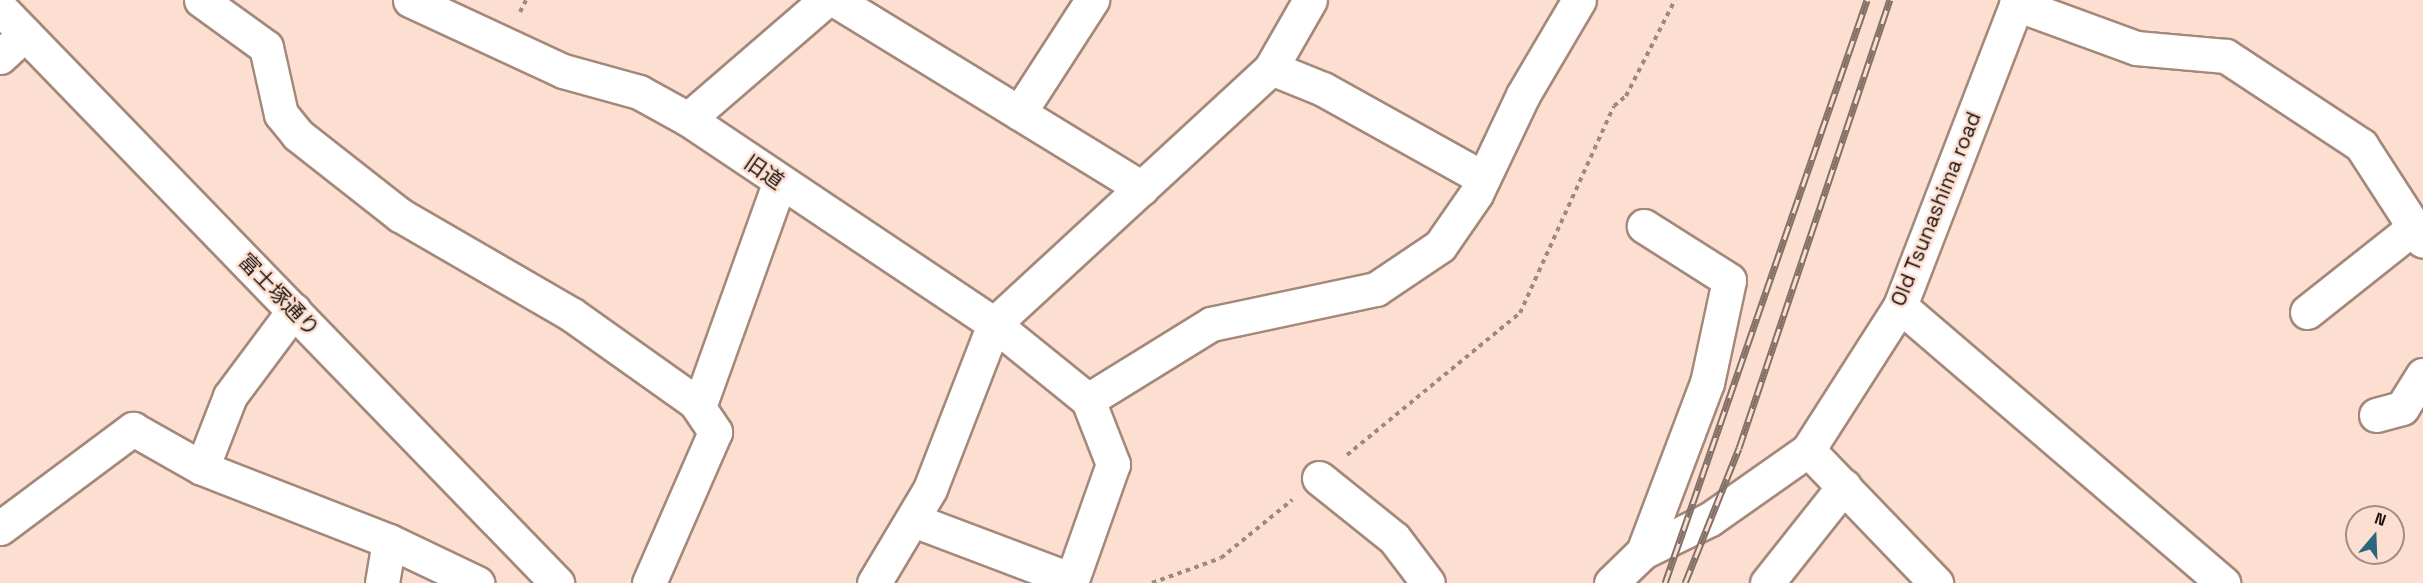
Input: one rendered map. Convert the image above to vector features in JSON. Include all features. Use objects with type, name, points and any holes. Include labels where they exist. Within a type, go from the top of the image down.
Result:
[{"type":"street","points":[[201,0],[266,47],[281,114],[298,135],[400,215],[571,315],[699,407],[715,432],[649,583]]},
{"type":"street","name":"旧道","points":[[410,0],[563,71],[639,92],[688,119],[779,183],[994,324],[1088,400]]},
{"type":"street","points":[[688,119],[825,0]]},
{"type":"street","points":[[835,0],[1142,188]]},
{"type":"street","points":[[1019,113],[1092,0]]},
{"type":"street","points":[[874,583],[930,489],[994,324],[1271,68],[1310,0]]},
{"type":"street","points":[[913,520],[1071,581],[1113,464],[1088,400],[1211,324],[1376,289],[1440,246],[1483,178],[1523,95],[1579,0]]},
{"type":"street","points":[[2017,2],[2136,48],[2226,56],[2361,145],[2418,235],[2307,312]]},
{"type":"street","name":"Old Tsunashima road","points":[[1611,583],[1643,552],[1710,519],[1808,450],[1900,306],[2017,2]]},
{"type":"street","points":[[0,57],[16,16]]},
{"type":"street","name":"富士塚通り","points":[[16,16],[294,310],[557,583]]},
{"type":"street","points":[[1271,68],[1323,89],[1483,178]]},
{"type":"street","points":[[699,407],[779,183]]},
{"type":"street","points":[[1643,552],[1707,383],[1730,280],[1644,226]]},
{"type":"street","points":[[1900,306],[2223,583]]},
{"type":"street","points":[[202,468],[230,396],[294,310]]},
{"type":"street","points":[[2376,415],[2402,408],[2423,375]]},
{"type":"street","points":[[0,528],[133,429],[202,468],[389,541],[477,583]]},
{"type":"street","points":[[1808,450],[1936,583]]},
{"type":"street","points":[[1319,478],[1394,538],[1428,583]]},
{"type":"street","points":[[1767,583],[1844,486]]},
{"type":"street","points":[[382,583],[389,541]]},
{"type":"path","points":[[1152,583],[1221,558],[1520,313],[1614,106],[1626,96],[1675,0]]},
{"type":"railway","points":[[1665,583],[1867,0]]},
{"type":"railway","points":[[1685,583],[1739,448],[1890,0]]}]
